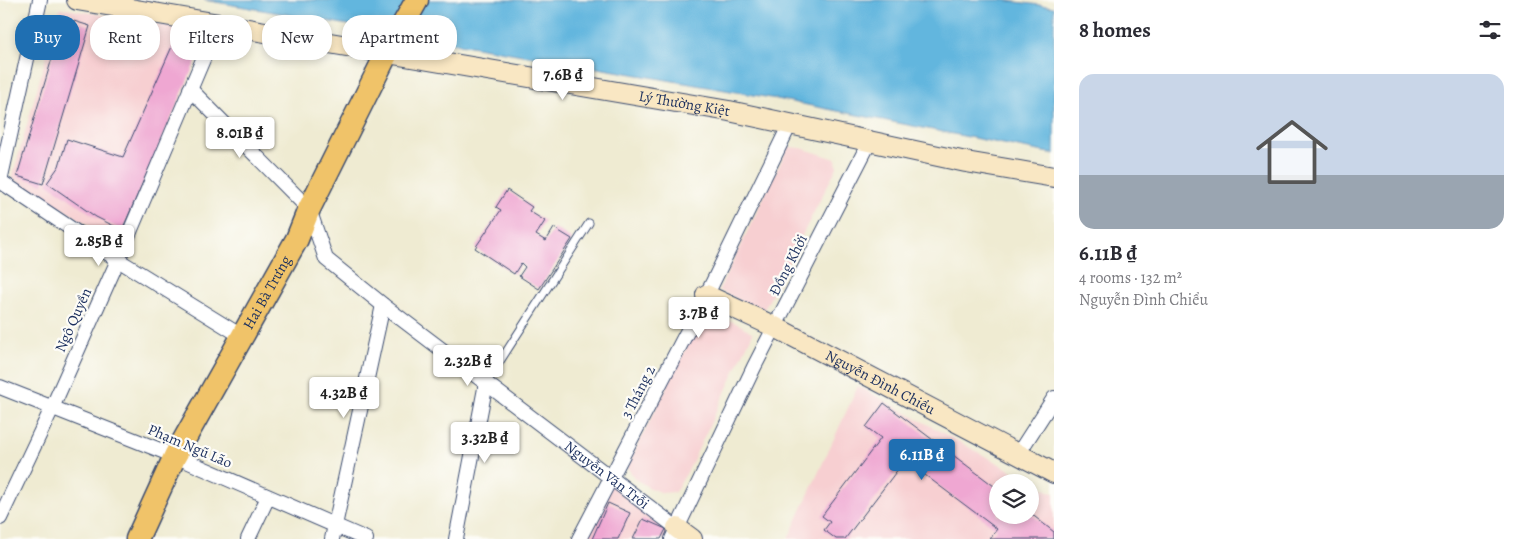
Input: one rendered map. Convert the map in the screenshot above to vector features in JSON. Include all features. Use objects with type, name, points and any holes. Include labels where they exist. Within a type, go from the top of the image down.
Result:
[{"type":"main road","name":"Hai Bà Trưng","points":[[409,15],[417,0]]},
{"type":"main road","name":"Hai Bà Trưng","points":[[137,539],[176,456],[297,239],[309,209],[384,60]]},
{"type":"street","points":[[40,0],[0,181],[118,260],[243,337]]},
{"type":"street","name":"Lý Thường Kiệt","points":[[76,0],[170,16]]},
{"type":"street","name":"Lý Thường Kiệt","points":[[252,29],[342,42]]},
{"type":"street","name":"Ngô Quyền","points":[[0,518],[52,408],[118,260],[202,60]]},
{"type":"street","name":"Lý Thường Kiệt","points":[[450,60],[729,111],[966,162],[1054,178]]},
{"type":"street","points":[[190,89],[309,209]]},
{"type":"street","name":"3 Tháng 2","points":[[579,539],[706,295],[790,124]]},
{"type":"street","name":"Đồng Khởi","points":[[680,535],[754,367],[870,141]]},
{"type":"street","name":"Nguyễn Văn Trỗi","points":[[309,209],[326,259],[383,305],[612,478],[680,535]]},
{"type":"street","name":"Nguyễn Đình Chiểu","points":[[706,295],[775,327],[1054,473]]},
{"type":"street","points":[[333,532],[383,305]]},
{"type":"street","points":[[456,539],[486,383]]},
{"type":"street","name":"Phạm Ngũ Lão","points":[[0,387],[176,456],[268,497],[333,532],[366,539]]},
{"type":"street","points":[[1018,454],[1054,398]]},
{"type":"street","points":[[248,539],[268,497]]},
{"type":"lane","points":[[486,383],[590,223]]},
{"type":"shaded area","points":[[60,8],[103,15],[90,15],[90,60],[160,60],[160,24],[170,26],[170,60],[196,60],[120,244],[12,178],[45,60],[80,60],[80,15],[58,15]]},
{"type":"shaded area","points":[[788,147],[801,148],[836,159],[837,167],[763,312],[719,290]]},
{"type":"shaded area","points":[[708,315],[717,315],[753,333],[689,469],[675,492],[662,493],[635,479],[627,467],[700,320]]},
{"type":"shaded area","points":[[858,386],[1018,474],[989,474],[989,524],[1039,524],[1039,486],[1054,494],[1054,539],[788,539]]},
{"type":"shaded area","points":[[610,484],[671,530],[667,539],[581,539]]},
{"type":"water","points":[[204,0],[1002,0],[1054,7],[1054,154],[777,99],[457,44],[457,15],[342,15],[342,24],[332,22],[332,15],[291,15]]},
{"type":"building","points":[[80,23],[90,26],[80,60]]},
{"type":"building","points":[[170,51],[170,60],[196,60],[122,230],[96,217],[47,183],[59,166],[67,139],[123,157]]},
{"type":"building","points":[[52,60],[80,60],[43,184],[17,176]]},
{"type":"building","points":[[507,190],[532,207],[529,211],[545,221],[536,235],[546,241],[554,228],[572,239],[539,289],[519,276],[525,267],[521,263],[514,274],[475,248],[501,210],[496,207]]},
{"type":"building","points":[[884,403],[989,482],[989,523],[905,460],[845,539],[836,539],[824,530],[830,522],[822,516],[881,438],[866,427]]},
{"type":"building","points":[[608,503],[630,513],[618,539],[592,539]]},
{"type":"building","points":[[643,519],[666,529],[661,539],[633,539]]},
{"type":"building","points":[[1039,520],[1054,532],[1054,539],[989,539],[997,529],[990,524],[1039,524]]}]
